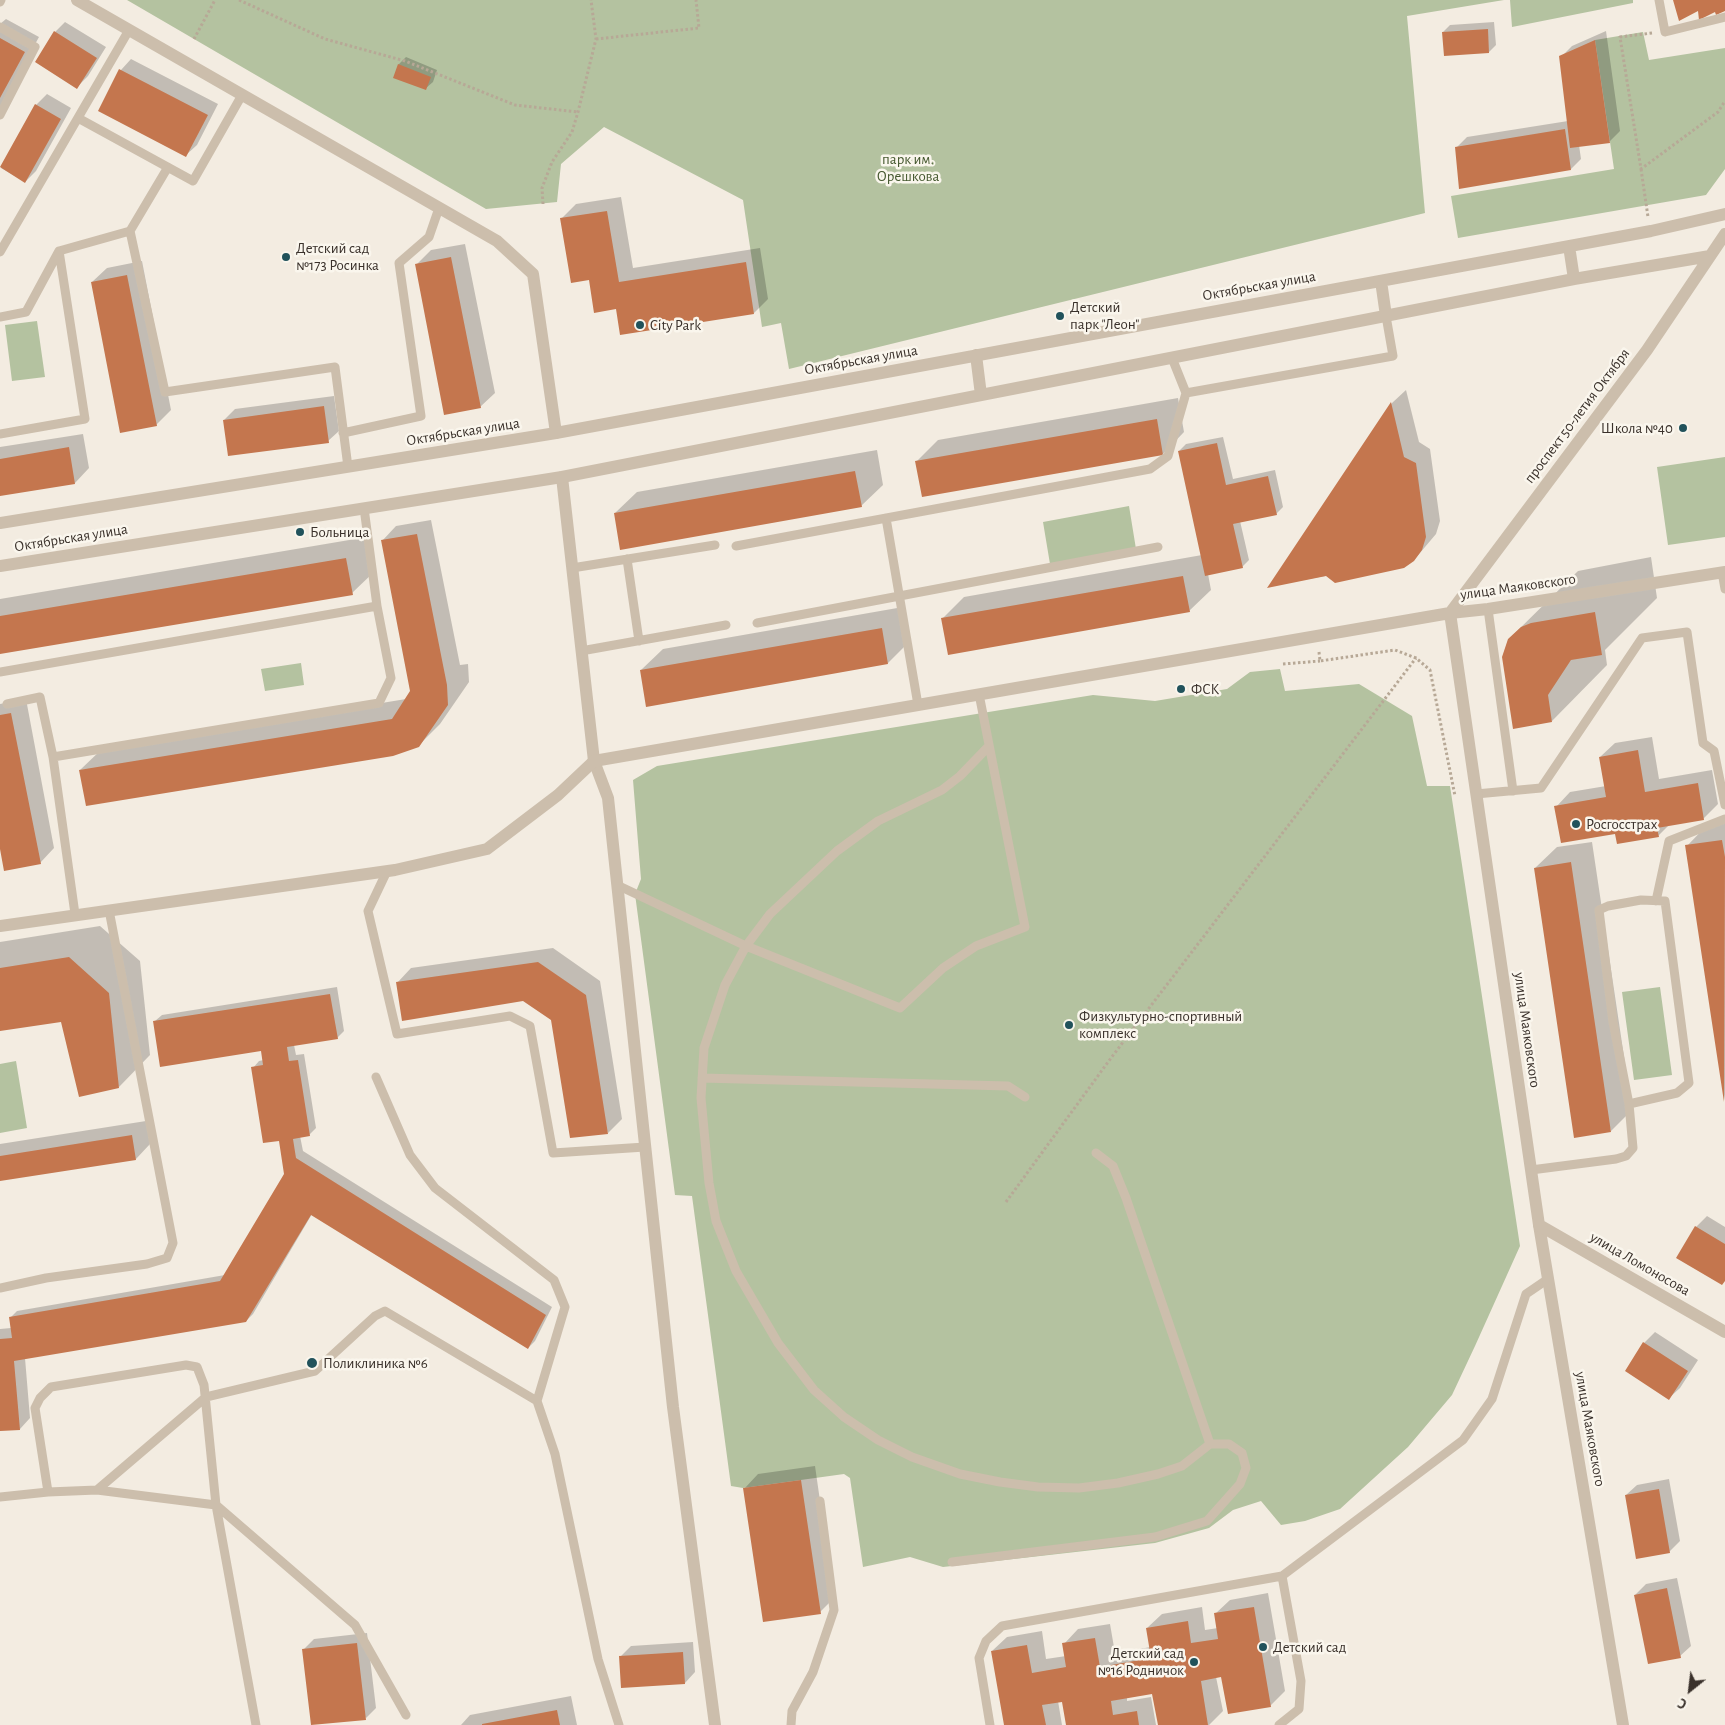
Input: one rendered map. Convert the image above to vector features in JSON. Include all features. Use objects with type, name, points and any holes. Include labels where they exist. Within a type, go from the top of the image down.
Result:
[{"type":"street","points":[[77,0],[497,241],[533,274],[556,433]]},
{"type":"street","name":"Октябрьская улица","points":[[0,524],[556,433],[1651,231],[1725,214]]},
{"type":"street","name":"проспект 50-летия Октября","points":[[1450,613],[1646,350],[1725,234]]},
{"type":"street","points":[[1569,246],[1574,278]]},
{"type":"street","name":"Октябрьская улица","points":[[0,566],[562,477],[1574,278],[1710,256]]},
{"type":"street","points":[[1381,280],[1386,316]]},
{"type":"street","points":[[976,355],[981,395]]},
{"type":"street","points":[[562,477],[594,761],[608,798],[673,1407],[715,1725]]},
{"type":"street","name":"улица Маяковского","points":[[1623,1725],[1539,1225],[1450,613],[1488,609],[1724,572]]},
{"type":"street","points":[[0,926],[387,871],[487,849],[558,795],[594,761],[1450,613]]},
{"type":"street","name":"улица Ломоносова","points":[[1539,1225],[1725,1332]]},
{"type":"lane","points":[[1658,0],[1665,32],[1725,17]]},
{"type":"lane","points":[[0,27],[35,47],[0,115]]},
{"type":"lane","points":[[0,252],[129,30]]},
{"type":"lane","points":[[78,118],[193,181],[242,95]]},
{"type":"lane","points":[[168,167],[130,231],[165,392],[335,366],[348,467]]},
{"type":"lane","points":[[343,433],[421,416],[399,263],[429,236],[439,208]]},
{"type":"lane","points":[[0,317],[26,312],[59,251],[130,231]]},
{"type":"lane","points":[[0,434],[85,419],[59,251]]},
{"type":"lane","points":[[1186,393],[1393,356],[1386,316]]},
{"type":"lane","points":[[736,546],[1150,469],[1168,456],[1186,393],[1172,358]]},
{"type":"lane","points":[[53,756],[379,703],[391,678],[377,606],[364,508]]},
{"type":"lane","points":[[886,518],[918,705]]},
{"type":"lane","points":[[572,568],[715,545]]},
{"type":"lane","points":[[757,623],[1158,547]]},
{"type":"lane","points":[[627,560],[639,641]]},
{"type":"lane","points":[[1724,572],[1725,589]]},
{"type":"lane","points":[[0,672],[377,606]]},
{"type":"lane","points":[[1488,609],[1513,790]]},
{"type":"lane","points":[[581,651],[726,625]]},
{"type":"lane","points":[[1476,794],[1541,788],[1642,638],[1687,632],[1703,743],[1714,751],[1725,805]]},
{"type":"lane","points":[[617,885],[746,946],[900,1008],[943,968],[976,946],[1025,928],[979,694]]},
{"type":"lane","points":[[7,704],[40,697],[53,756],[75,914]]},
{"type":"lane","points":[[952,1562],[1155,1537],[1207,1521],[1226,1502],[1240,1484],[1246,1468],[1242,1453],[1229,1444],[1210,1444],[1182,1466],[1118,1484],[1079,1488],[1038,1487],[960,1474],[912,1457],[878,1440],[844,1417],[814,1390],[778,1343],[736,1271],[716,1221],[709,1183],[701,1098],[704,1048],[725,985],[746,946],[770,914],[837,851],[878,821],[942,790],[960,776],[989,746]]},
{"type":"lane","points":[[1656,900],[1669,840],[1725,819]]},
{"type":"lane","points":[[387,871],[368,911],[396,1034],[510,1016],[530,1026],[553,1153],[645,1147]]},
{"type":"lane","points":[[1531,1170],[1626,1156],[1633,1148],[1629,1104],[1613,1022],[1600,910],[1608,906],[1641,900],[1665,901],[1689,1083],[1677,1093],[1629,1104]]},
{"type":"lane","points":[[0,1288],[46,1278],[147,1264],[167,1258],[173,1243],[108,910]]},
{"type":"lane","points":[[376,1077],[410,1155],[434,1188],[554,1280],[565,1307],[536,1401],[556,1454],[598,1659],[619,1725]]},
{"type":"lane","points":[[702,1078],[1008,1086],[1026,1097]]},
{"type":"lane","points":[[1096,1153],[1113,1166],[1126,1198],[1210,1444]]},
{"type":"lane","points":[[990,1725],[979,1658],[986,1641],[1002,1626],[1282,1576],[1464,1440],[1492,1398],[1526,1294],[1548,1279]]},
{"type":"lane","points":[[97,1490],[206,1397],[314,1372],[375,1316],[385,1311],[536,1401]]},
{"type":"lane","points":[[48,1492],[36,1408],[40,1398],[50,1387],[186,1364],[197,1367],[204,1385],[206,1397],[216,1505],[256,1725]]},
{"type":"lane","points":[[0,1497],[48,1492],[97,1490],[216,1505],[355,1625],[406,1715]]},
{"type":"lane","points":[[792,1725],[792,1711],[812,1672],[834,1610],[820,1501]]},
{"type":"lane","points":[[1279,1725],[1299,1709],[1301,1681],[1282,1576]]},
{"type":"path","points":[[194,39],[215,0]]},
{"type":"path","points":[[239,0],[325,39],[405,61],[514,105],[578,112]]},
{"type":"path","points":[[542,204],[542,188],[552,162],[572,132],[596,39],[591,0]]},
{"type":"path","points":[[596,39],[699,28],[696,0]]},
{"type":"path","points":[[1651,231],[1620,37],[1665,32]]},
{"type":"path","points":[[1641,169],[1718,112],[1725,101]]},
{"type":"path","points":[[1318,636],[1320,661]]},
{"type":"path","points":[[1283,664],[1320,661],[1395,650],[1416,658],[1430,670],[1455,796]]},
{"type":"path","points":[[1006,1202],[1117,1050],[1416,658]]},
{"type":"green space","name":"парк им. Орешкова","points":[[127,0],[1504,0],[1407,16],[1425,213],[789,369],[781,323],[762,327],[743,200],[604,127],[561,164],[557,202],[486,209]]},
{"type":"green space","points":[[1510,0],[1633,0],[1633,3],[1512,27]]},
{"type":"green space","points":[[1643,32],[1649,60],[1725,48],[1725,169],[1706,195],[1458,238],[1451,196],[1614,169],[1595,40]]},
{"type":"green space","points":[[37,321],[45,377],[12,381],[5,325]]},
{"type":"green space","points":[[1725,457],[1725,537],[1668,545],[1657,467]]},
{"type":"green space","points":[[1129,506],[1136,549],[1050,564],[1043,522]]},
{"type":"green space","points":[[301,663],[304,685],[265,691],[261,669]]},
{"type":"green space","name":"Физкультурно-спортивный комплекс","points":[[1280,669],[1285,691],[1359,684],[1412,716],[1427,786],[1450,786],[1520,1246],[1475,1346],[1452,1395],[1408,1447],[1340,1509],[1305,1521],[1281,1525],[1261,1501],[1233,1510],[1209,1528],[1155,1543],[943,1567],[910,1557],[863,1567],[850,1478],[844,1474],[743,1488],[731,1486],[692,1196],[675,1195],[635,894],[641,879],[633,780],[657,766],[1093,695],[1155,701],[1227,689],[1250,672]]},
{"type":"green space","points":[[1660,987],[1672,1075],[1634,1080],[1622,992]]},
{"type":"green space","points":[[16,1061],[27,1128],[0,1133],[0,1064]]},
{"type":"building","points":[[1673,0],[1725,0],[1725,11],[1716,15],[1715,12],[1699,20],[1698,11],[1679,21]]},
{"type":"building","points":[[1488,29],[1489,53],[1444,56],[1442,32]]},
{"type":"building","points":[[54,31],[97,58],[77,89],[35,62]]},
{"type":"building","points":[[0,38],[25,52],[0,98]]},
{"type":"building","points":[[1595,40],[1610,143],[1570,148],[1559,56]]},
{"type":"building","points":[[398,64],[431,77],[426,90],[393,78]]},
{"type":"building","points":[[119,69],[208,115],[186,157],[98,111]]},
{"type":"building","points":[[35,104],[61,119],[25,183],[0,167]]},
{"type":"building","points":[[1565,129],[1571,170],[1459,189],[1455,147]]},
{"type":"building","points":[[607,211],[619,282],[746,262],[754,314],[620,335],[616,309],[594,313],[589,280],[571,283],[560,218]]},
{"type":"building","points":[[451,257],[481,408],[444,415],[415,264]]},
{"type":"building","points":[[127,275],[157,426],[120,433],[91,282]]},
{"type":"building","points":[[1391,402],[1404,457],[1416,463],[1426,537],[1422,550],[1414,561],[1404,568],[1335,583],[1326,576],[1267,588]]},
{"type":"building","points":[[324,406],[329,443],[228,456],[223,420]]},
{"type":"building","points":[[1157,419],[1163,455],[922,497],[915,461]]},
{"type":"building","points":[[1217,443],[1226,485],[1268,476],[1277,515],[1233,524],[1243,568],[1205,576],[1178,451]]},
{"type":"building","points":[[69,447],[75,484],[0,496],[0,459]]},
{"type":"building","points":[[855,471],[862,507],[620,550],[614,513]]},
{"type":"building","points":[[417,534],[447,685],[448,705],[419,747],[393,756],[86,806],[79,770],[392,719],[410,691],[381,540]]},
{"type":"building","points":[[346,558],[353,595],[0,654],[0,616]]},
{"type":"building","points":[[1183,576],[1190,612],[948,655],[941,618]]},
{"type":"building","points":[[1595,612],[1602,655],[1571,660],[1548,695],[1552,722],[1513,729],[1502,657],[1508,639],[1521,627],[1531,623]]},
{"type":"building","points":[[882,628],[888,664],[646,707],[640,670]]},
{"type":"building","points":[[11,713],[41,864],[4,871],[0,849],[0,715]]},
{"type":"building","points":[[1638,750],[1645,792],[1698,783],[1704,820],[1657,828],[1659,837],[1617,844],[1615,834],[1561,843],[1554,806],[1606,797],[1599,757]]},
{"type":"building","points":[[1722,840],[1725,857],[1724,1102],[1685,845]]},
{"type":"building","points":[[1571,862],[1611,1132],[1574,1138],[1534,868]]},
{"type":"building","points":[[69,957],[109,993],[119,1088],[79,1097],[61,1022],[0,1031],[0,968]]},
{"type":"building","points":[[538,962],[586,995],[608,1134],[570,1138],[551,1020],[523,1001],[402,1021],[396,982]]},
{"type":"building","points":[[330,994],[338,1039],[287,1047],[289,1061],[298,1060],[310,1136],[293,1139],[296,1158],[546,1315],[528,1349],[311,1215],[246,1322],[14,1361],[20,1430],[0,1431],[0,1339],[12,1338],[9,1317],[220,1281],[284,1174],[279,1141],[263,1143],[251,1067],[263,1065],[261,1051],[160,1067],[153,1021]]},
{"type":"building","points":[[132,1135],[136,1160],[0,1181],[0,1156]]},
{"type":"building","points":[[1695,1226],[1725,1244],[1725,1281],[1722,1285],[1676,1258]]},
{"type":"building","points":[[1643,1342],[1688,1371],[1669,1400],[1625,1371]]},
{"type":"building","points":[[801,1480],[821,1614],[763,1622],[743,1488]]},
{"type":"building","points":[[1659,1489],[1670,1553],[1636,1559],[1625,1495]]},
{"type":"building","points":[[1667,1588],[1681,1658],[1648,1664],[1634,1595]]},
{"type":"building","name":"Детский сад №16 Родничок","points":[[1254,1607],[1271,1707],[1228,1714],[1221,1677],[1201,1681],[1208,1725],[1158,1725],[1152,1694],[1111,1701],[1113,1715],[1137,1711],[1139,1725],[1066,1725],[1062,1702],[1042,1705],[1046,1725],[1004,1725],[991,1651],[1027,1645],[1032,1673],[1066,1667],[1062,1643],[1095,1638],[1100,1667],[1151,1658],[1146,1628],[1188,1621],[1191,1643],[1218,1639],[1214,1613]]},
{"type":"building","points":[[357,1643],[366,1720],[311,1725],[302,1649]]},
{"type":"building","points":[[683,1652],[685,1684],[621,1688],[619,1656]]},
{"type":"building","points":[[557,1710],[560,1725],[482,1725],[482,1724]]},
{"type":"place","name":"Детский сад №173 Росинка","points":[[286,257]]},
{"type":"place","name":"Детский парк \"Леон\"","points":[[1060,316]]},
{"type":"place","name":"City Park","points":[[640,325]]},
{"type":"place","name":"Школа №40","points":[[1683,428]]},
{"type":"place","name":"Больница","points":[[300,532]]},
{"type":"place","name":"ФСК","points":[[1181,689]]},
{"type":"place","name":"Росгосстрах","points":[[1576,824]]},
{"type":"place","name":"Физкультурно-спортивный комплекс","points":[[1069,1025]]},
{"type":"place","name":"Поликлиника №6","points":[[312,1363]]},
{"type":"place","name":"Детский сад","points":[[1263,1647]]},
{"type":"place","name":"Детский сад №16 Родничок","points":[[1194,1662]]}]
